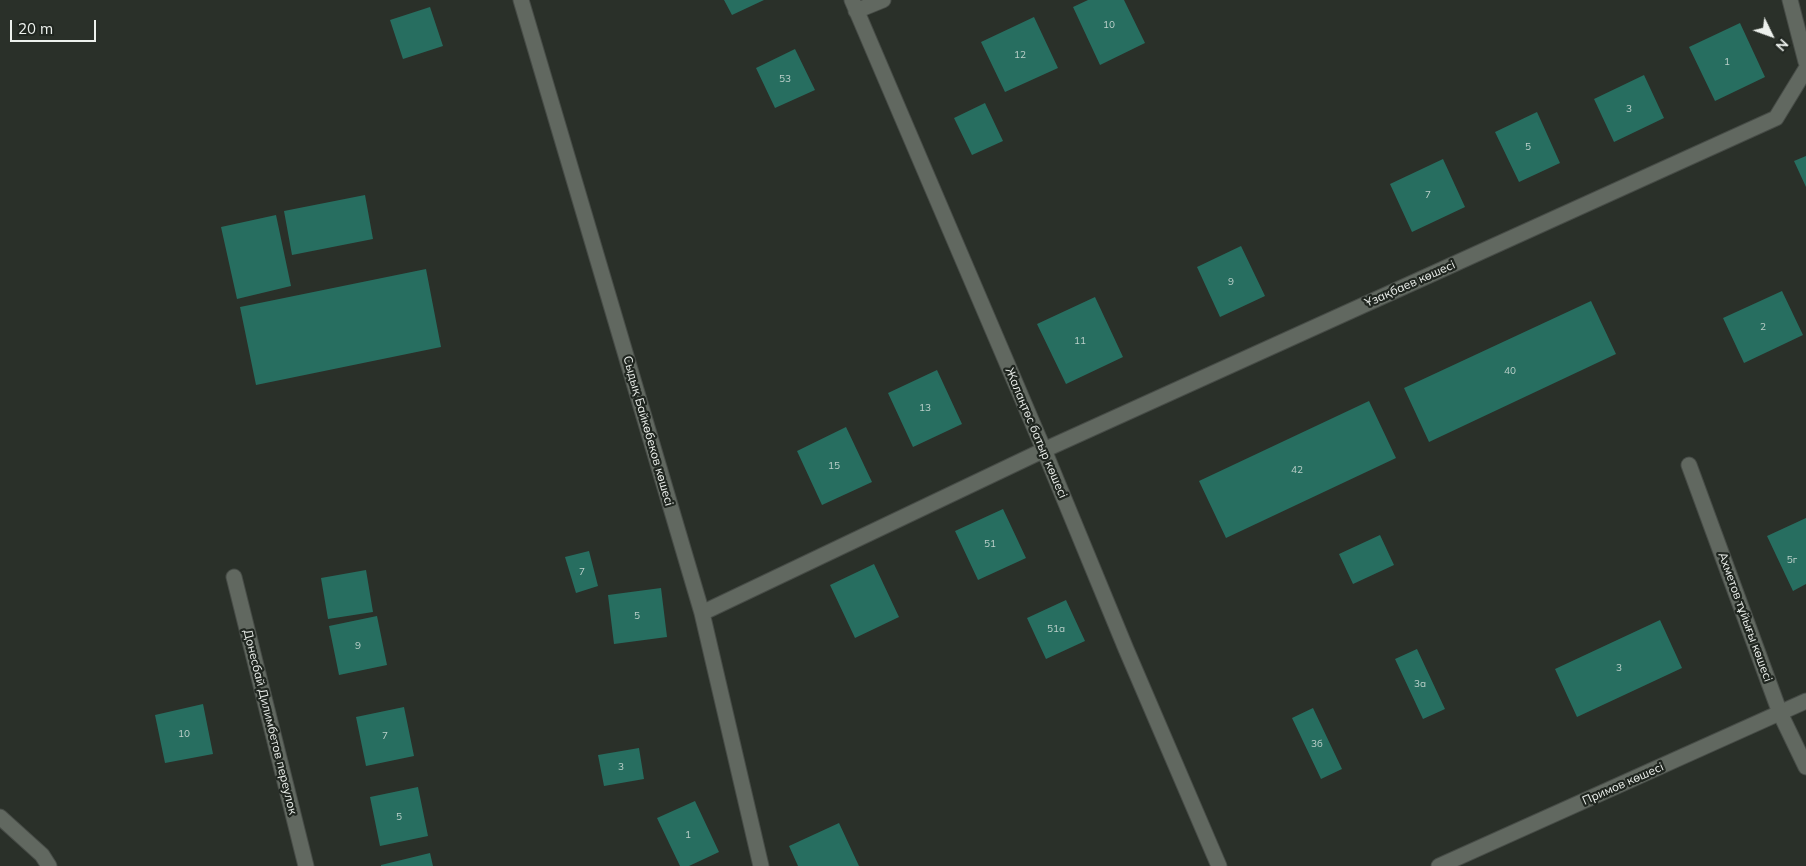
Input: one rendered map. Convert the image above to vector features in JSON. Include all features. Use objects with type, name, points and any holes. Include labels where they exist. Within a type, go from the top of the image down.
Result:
[{"type":"street","name":"Сыдық Байкөбеков көшесі","points":[[521,0],[702,613],[761,866]]},
{"type":"street","points":[[854,5],[883,0]]},
{"type":"street","points":[[1790,0],[1806,62]]},
{"type":"street","name":"Жалаңтөс батыр көшесі","points":[[854,5],[1219,866]]},
{"type":"street","name":"Ұзақбаев көшесі","points":[[702,613],[1044,450],[1776,118],[1806,69]]},
{"type":"street","name":"Ахметов тұйығы көшесі","points":[[1689,465],[1780,713],[1806,767]]},
{"type":"street","name":"Донесбай Дилимбетов переулок","points":[[234,577],[306,866]]},
{"type":"street","name":"Примов көшесі","points":[[1440,866],[1806,701]]},
{"type":"street","points":[[0,817],[42,855],[49,866]]},
{"type":"building","points":[[724,0],[764,0],[732,15]]},
{"type":"building","points":[[1088,0],[1124,0],[1145,43],[1100,65],[1073,7]]},
{"type":"building","points":[[430,7],[443,46],[403,59],[390,20]]},
{"type":"building","points":[[1034,17],[1058,68],[1005,92],[981,42]]},
{"type":"building","points":[[1740,23],[1765,77],[1715,101],[1689,47]]},
{"type":"building","points":[[795,49],[815,90],[775,108],[756,68]]},
{"type":"building","points":[[1644,75],[1664,118],[1614,142],[1594,99]]},
{"type":"building","points":[[985,103],[1003,141],[972,155],[954,118]]},
{"type":"building","points":[[1537,112],[1560,163],[1519,182],[1495,132]]},
{"type":"building","points":[[1806,156],[1806,187],[1794,161]]},
{"type":"building","points":[[1443,159],[1465,207],[1412,232],[1390,184]]},
{"type":"building","points":[[365,195],[373,239],[292,255],[284,211]]},
{"type":"building","points":[[276,215],[291,286],[237,299],[221,227]]},
{"type":"building","points":[[1241,246],[1265,296],[1220,317],[1197,267]]},
{"type":"building","points":[[426,269],[441,347],[256,385],[240,307]]},
{"type":"building","points":[[1782,291],[1803,335],[1744,363],[1723,318]]},
{"type":"building","points":[[1095,297],[1123,357],[1066,384],[1037,324]]},
{"type":"building","points":[[1591,301],[1616,354],[1429,442],[1404,388]]},
{"type":"building","points":[[937,370],[962,424],[913,447],[888,393]]},
{"type":"building","points":[[1369,401],[1396,458],[1226,538],[1199,481]]},
{"type":"building","points":[[846,427],[872,482],[822,505],[797,451]]},
{"type":"building","points":[[1003,509],[1026,558],[978,580],[955,531]]},
{"type":"building","points":[[1806,518],[1806,584],[1793,591],[1767,536]]},
{"type":"building","points":[[1380,535],[1394,565],[1353,584],[1339,554]]},
{"type":"building","points":[[589,551],[598,586],[576,593],[565,557]]},
{"type":"building","points":[[874,564],[899,617],[855,638],[830,585]]},
{"type":"building","points":[[366,570],[373,612],[328,619],[321,578]]},
{"type":"building","points":[[661,588],[667,637],[614,644],[608,595]]},
{"type":"building","points":[[1066,600],[1085,641],[1046,659],[1027,618]]},
{"type":"building","points":[[377,616],[387,665],[339,675],[329,626]]},
{"type":"building","points":[[1660,620],[1682,668],[1577,717],[1555,669]]},
{"type":"building","points":[[1417,649],[1445,709],[1423,719],[1395,659]]},
{"type":"building","points":[[203,704],[213,754],[165,763],[155,715]]},
{"type":"building","points":[[404,707],[414,756],[366,766],[356,717]]},
{"type":"building","points":[[1313,708],[1342,769],[1321,779],[1292,718]]},
{"type":"building","points":[[639,748],[644,779],[604,786],[598,755]]},
{"type":"building","points":[[418,787],[428,836],[380,846],[370,797]]},
{"type":"building","points":[[695,801],[719,852],[689,866],[680,866],[657,818]]},
{"type":"building","points":[[839,823],[859,866],[798,866],[789,846]]},
{"type":"building","points":[[430,853],[433,866],[381,866],[381,865]]}]
